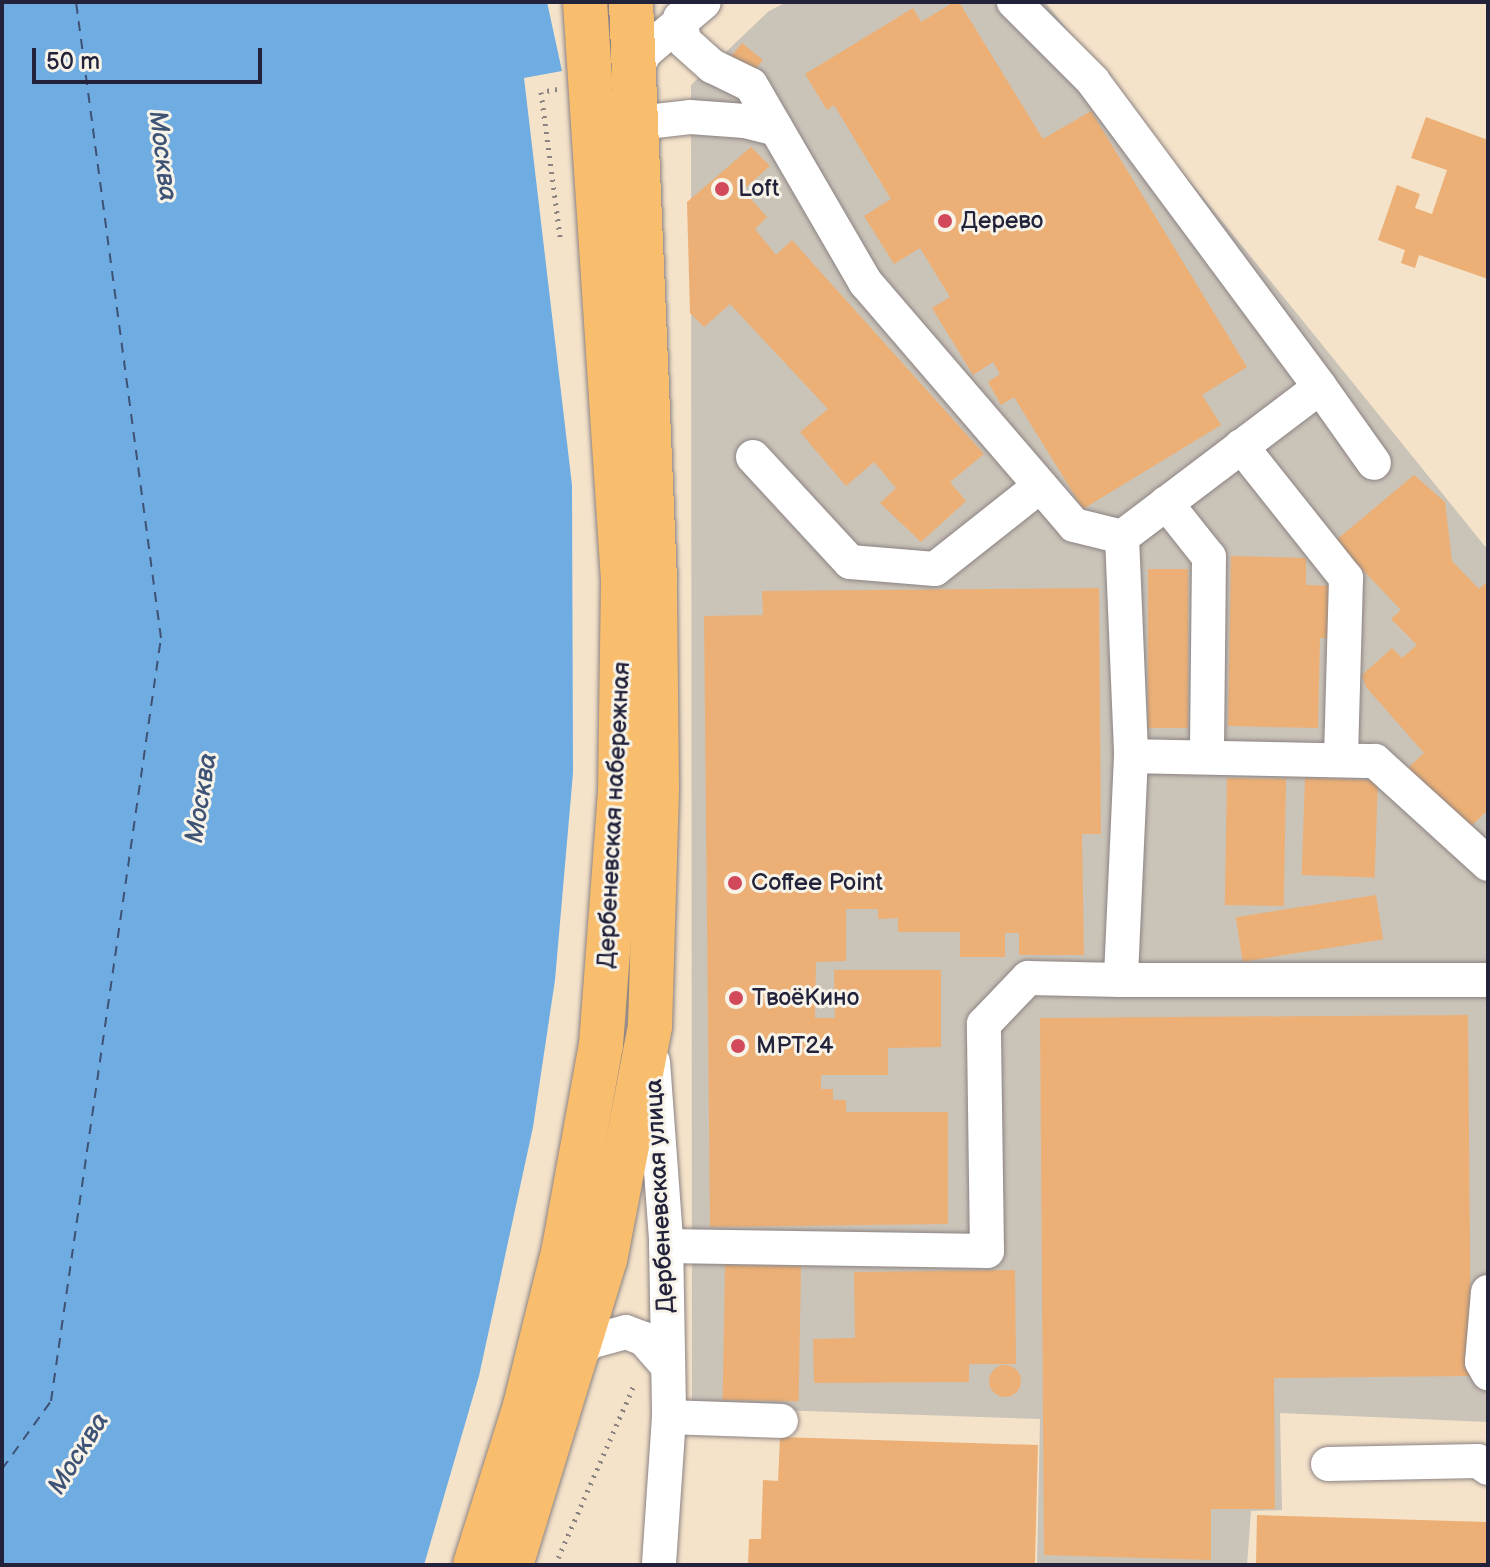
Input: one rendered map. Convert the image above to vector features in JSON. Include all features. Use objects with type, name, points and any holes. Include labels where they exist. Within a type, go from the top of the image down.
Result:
[{"type":"main road","name":"Дербеневская набережная","points":[[475,1565],[525,1406],[564,1248],[601,1045],[620,795],[623,580],[585,2]]},
{"type":"main road","name":"Дербеневская набережная","points":[[511,1565],[577,1358],[608,1323],[650,1026],[657,787],[655,580],[631,2]]},
{"type":"street","points":[[1014,2],[1093,81],[1374,463]]},
{"type":"street","points":[[634,72],[642,56],[692,10]]},
{"type":"street","points":[[692,10],[684,41],[712,66],[751,85],[866,283],[1074,525],[1122,537]]},
{"type":"street","points":[[638,123],[690,117],[776,129]]},
{"type":"street","points":[[1122,537],[1320,387]]},
{"type":"street","points":[[1241,446],[1346,578],[1341,760]]},
{"type":"street","points":[[753,457],[850,562],[935,569],[1040,486]]},
{"type":"street","points":[[1166,503],[1209,557],[1207,757]]},
{"type":"street","points":[[1121,980],[1131,756],[1122,537]]},
{"type":"street","points":[[1131,756],[1375,761],[1488,864]]},
{"type":"street","points":[[666,1246],[987,1251],[984,1024],[1028,978],[1488,980]]},
{"type":"street","name":"Дербеневская улица","points":[[650,1026],[666,1246],[666,1295],[652,1371]]},
{"type":"street","points":[[564,1248],[568,1278],[608,1323],[643,1311],[666,1295]]},
{"type":"street","points":[[1488,1292],[1482,1362],[1488,1373]]},
{"type":"street","name":"Дербеневская улица","points":[[608,1323],[644,1339],[669,1417],[659,1565]]},
{"type":"street","points":[[669,1417],[781,1421]]},
{"type":"street","points":[[1328,1464],[1478,1461],[1488,1468]]},
{"type":"path","points":[[555,1565],[652,1371]]},
{"type":"shaded area","points":[[787,2],[1045,2],[1488,550],[1488,1422],[1280,1413],[1282,1510],[1251,1511],[1247,1565],[1037,1565],[1040,1419],[692,1407],[691,85],[769,11]]},
{"type":"water","name":"Москва","points":[[2,2],[547,2],[562,71],[524,78],[572,485],[573,773],[555,980],[533,1127],[479,1376],[424,1565],[2,1565]]},
{"type":"building","points":[[959,2],[1043,139],[1091,111],[1247,367],[1202,395],[1221,425],[1083,509],[1014,397],[1001,405],[988,382],[1000,374],[993,362],[973,375],[932,308],[950,297],[920,248],[894,264],[864,216],[891,199],[834,105],[827,110],[805,74],[913,8],[921,22]]},
{"type":"building","points":[[742,43],[763,60],[750,76],[729,59]]},
{"type":"building","points":[[1426,117],[1488,140],[1488,279],[1419,255],[1415,268],[1401,263],[1405,250],[1378,240],[1397,185],[1420,194],[1415,208],[1432,214],[1447,170],[1411,158]]},
{"type":"building","points":[[751,147],[770,166],[743,190],[767,217],[755,229],[776,255],[792,240],[984,454],[950,482],[966,501],[921,542],[880,503],[896,488],[874,462],[846,486],[800,432],[828,409],[730,304],[704,327],[690,313],[687,202]]},
{"type":"building","points":[[1414,475],[1445,502],[1452,561],[1479,589],[1488,581],[1488,810],[1465,832],[1406,770],[1424,753],[1366,687],[1362,675],[1392,648],[1402,658],[1417,645],[1391,619],[1401,610],[1335,541]]},
{"type":"building","points":[[1231,556],[1306,558],[1306,585],[1334,586],[1333,638],[1320,638],[1318,728],[1228,726]]},
{"type":"building","points":[[1148,569],[1188,569],[1188,728],[1148,728]]},
{"type":"building","points":[[1099,588],[1101,834],[1082,834],[1084,955],[1019,955],[1019,933],[1005,933],[1005,957],[960,957],[960,932],[898,932],[898,918],[878,919],[878,909],[846,909],[846,961],[816,962],[815,1018],[835,1018],[834,970],[941,970],[941,1047],[888,1048],[888,1075],[821,1075],[821,1089],[833,1089],[833,1100],[846,1100],[846,1112],[948,1112],[948,1224],[710,1227],[704,616],[763,615],[762,591]]},
{"type":"building","points":[[1227,778],[1286,779],[1284,906],[1225,905]]},
{"type":"building","points":[[1305,778],[1378,781],[1375,877],[1302,875]]},
{"type":"building","points":[[1376,895],[1383,939],[1243,962],[1236,917]]},
{"type":"building","points":[[1468,1015],[1471,1376],[1274,1378],[1275,1509],[1211,1509],[1211,1560],[1044,1555],[1040,1018]]},
{"type":"building","points":[[725,1265],[801,1266],[799,1401],[723,1400]]},
{"type":"building","points":[[1015,1270],[1016,1364],[969,1364],[969,1382],[814,1383],[813,1339],[855,1338],[854,1272]]},
{"type":"building","points":[[1005,1365],[1016,1370],[1021,1381],[1016,1392],[1005,1397],[994,1392],[989,1381],[994,1370]]},
{"type":"building","points":[[780,1437],[1038,1445],[1035,1563],[748,1565],[749,1539],[761,1539],[763,1480],[778,1481]]},
{"type":"building","points":[[1257,1515],[1488,1522],[1488,1565],[1256,1565]]},
{"type":"ferry route","points":[[2,1469],[51,1401],[161,638],[76,2]]},
{"type":"place","name":"Loft","points":[[722,189]]},
{"type":"place","name":"Дерево","points":[[945,221]]},
{"type":"place","name":"Coffee Point","points":[[735,883]]},
{"type":"place","name":"ТвоёКино","points":[[736,998]]},
{"type":"place","name":"МРТ24","points":[[738,1046]]}]
